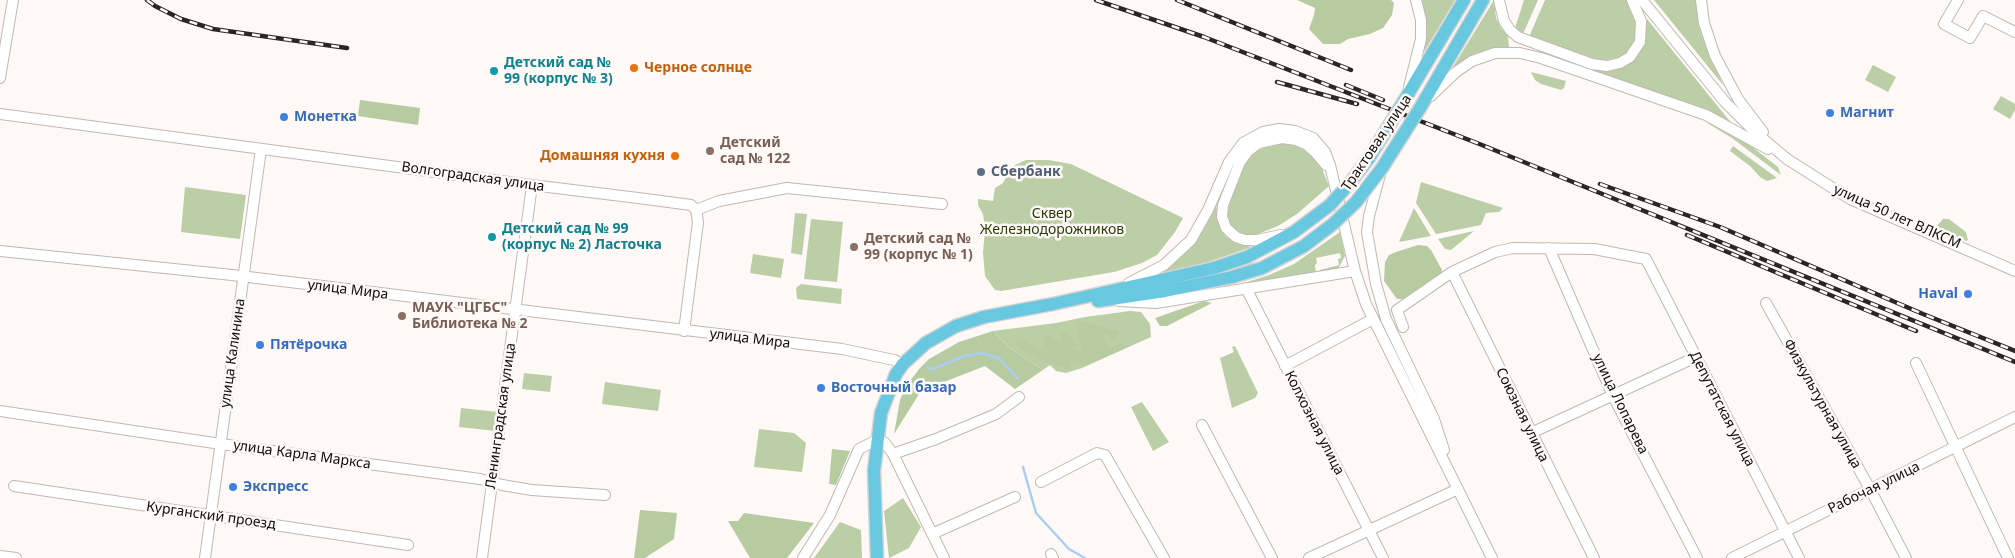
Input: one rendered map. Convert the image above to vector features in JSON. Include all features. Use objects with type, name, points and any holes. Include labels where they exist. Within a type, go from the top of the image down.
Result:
[{"type":"main road","name":"Трактовая улица","points":[[1107,296],[1227,264],[1262,250],[1294,232],[1330,205],[1369,158],[1464,0]]},
{"type":"main road","name":"Трактовая улица","points":[[877,558],[874,512],[879,422],[892,381],[902,364],[926,343],[956,326],[984,317],[1053,304],[1232,277],[1262,268],[1304,246],[1343,215],[1356,202],[1382,168],[1484,0]]},
{"type":"street","points":[[0,78],[13,0]]},
{"type":"street","points":[[1406,99],[1421,39],[1416,0]]},
{"type":"street","points":[[1499,0],[1502,17],[1514,34],[1532,43],[1592,64],[1607,66],[1620,63],[1630,57],[1637,48],[1641,35],[1642,21],[1632,0]]},
{"type":"street","name":"улица 50 лет ВЛКСМ","points":[[1642,0],[1725,102],[1755,132],[1788,159],[1850,199],[2015,271]]},
{"type":"street","points":[[1701,0],[1707,35],[1722,72],[1738,99],[1779,152]]},
{"type":"street","points":[[1958,0],[1944,24],[1970,38],[1983,16],[2015,32]]},
{"type":"street","points":[[1420,108],[1456,72],[1472,61],[1496,53],[1512,52],[1531,55],[1706,115],[1788,159]]},
{"type":"street","name":"Волгоградская улица","points":[[0,114],[663,201],[691,206],[696,210]]},
{"type":"street","points":[[1107,296],[1160,268],[1184,248],[1201,224],[1234,154],[1243,143],[1257,134],[1270,130],[1287,130],[1313,138],[1325,152],[1334,177],[1356,271],[1373,319],[1492,558]]},
{"type":"street","points":[[1294,232],[1250,241],[1236,237],[1226,228],[1222,217],[1222,205],[1236,170],[1244,157],[1253,147],[1267,140],[1289,138],[1302,142],[1312,148],[1334,177]]},
{"type":"street","name":"улица Калинина","points":[[205,558],[260,149]]},
{"type":"street","points":[[1382,168],[1369,216],[1367,232],[1369,252],[1380,302],[1394,338],[1434,419],[1451,475]]},
{"type":"street","name":"Ленинградская улица","points":[[482,558],[532,185]]},
{"type":"street","points":[[684,331],[698,222],[696,210],[719,201],[787,188],[942,204]]},
{"type":"street","points":[[1403,327],[1396,310],[1452,272],[1495,252],[1513,248],[1549,248]]},
{"type":"street","name":"Депутатская улица","points":[[1549,248],[1594,249],[1646,259],[1798,558]]},
{"type":"street","name":"улица Лопарева","points":[[1549,248],[1613,396],[1697,558]]},
{"type":"street","name":"улица Мира","points":[[0,251],[243,277],[842,349],[894,360],[902,364]]},
{"type":"street","points":[[1107,296],[1156,302],[1356,271]]},
{"type":"street","name":"Союзная улица","points":[[1452,272],[1594,558]]},
{"type":"street","name":"Колхозная улица","points":[[1246,288],[1382,558]]},
{"type":"street","name":"Физкультурная улица","points":[[1766,303],[1870,489],[1906,558]]},
{"type":"street","points":[[1285,366],[1373,319]]},
{"type":"street","points":[[1531,433],[1696,357]]},
{"type":"street","points":[[1916,363],[2008,558]]},
{"type":"street","points":[[894,454],[936,440],[996,414],[1019,397]]},
{"type":"street","name":"улица Карла Маркса","points":[[0,411],[221,444],[480,479],[532,490],[605,495]]},
{"type":"street","name":"Рабочая улица","points":[[1732,558],[2015,417]]},
{"type":"street","points":[[1202,425],[1272,558]]},
{"type":"street","points":[[803,558],[830,515],[858,449],[877,440],[885,443],[894,454],[944,558]]},
{"type":"street","points":[[1041,482],[1097,453],[1102,453],[1107,457],[1164,558]]},
{"type":"street","name":"Курганский проезд","points":[[14,486],[408,545]]},
{"type":"street","points":[[1309,558],[1458,489]]},
{"type":"street","points":[[932,534],[1015,497]]},
{"type":"street","points":[[0,556],[16,558]]},
{"type":"green space","points":[[1297,0],[1391,0],[1394,3],[1392,15],[1383,28],[1370,34],[1348,39],[1340,44],[1323,44],[1309,29],[1315,8]]},
{"type":"green space","points":[[1422,0],[1455,0],[1424,52],[1427,31]]},
{"type":"green space","points":[[1494,0],[1496,18],[1508,36],[1509,48],[1489,50],[1476,54],[1453,67]]},
{"type":"green space","points":[[1524,0],[1538,0],[1523,34],[1515,28]]},
{"type":"green space","points":[[1545,0],[1626,0],[1633,10],[1636,19],[1635,41],[1626,54],[1621,57],[1601,61],[1529,37]]},
{"type":"green space","points":[[1654,0],[1696,0],[1701,34],[1723,85]]},
{"type":"green space","points":[[1647,19],[1733,125],[1712,113],[1593,70],[1607,71],[1619,69],[1635,59],[1644,44]]},
{"type":"green space","points":[[1873,65],[1896,77],[1888,92],[1865,80]]},
{"type":"green space","points":[[1531,72],[1566,81],[1564,88],[1561,90],[1541,84],[1535,80]]},
{"type":"green space","points":[[2001,96],[2015,104],[2015,110],[2010,119],[1993,109]]},
{"type":"green space","points":[[360,100],[420,108],[418,125],[358,116]]},
{"type":"green space","points":[[1705,119],[1742,139],[1778,167],[1781,175],[1732,138],[1709,124]]},
{"type":"green space","points":[[1279,142],[1298,146],[1312,156],[1321,166],[1329,186],[1297,214],[1278,226],[1253,236],[1238,233],[1231,227],[1227,214],[1239,173],[1247,160],[1257,151]]},
{"type":"green space","points":[[1733,146],[1777,178],[1767,181],[1760,177],[1750,166],[1730,151]]},
{"type":"green space","name":"Сквер Железнодорожников","points":[[1026,160],[1048,160],[1071,164],[1183,218],[1175,232],[1157,255],[1142,263],[1114,272],[1001,291],[995,290],[985,276],[983,253],[985,228],[978,199],[993,201],[995,188],[1003,183],[1015,165]]},
{"type":"green space","points":[[1421,182],[1503,208],[1499,212],[1486,213],[1481,225],[1436,234],[1416,203]]},
{"type":"green space","points":[[185,187],[246,195],[240,239],[181,232]]},
{"type":"green space","points":[[1216,203],[1218,221],[1225,236],[1238,244],[1252,247],[1205,263],[1161,273],[1195,241]]},
{"type":"green space","points":[[1414,208],[1431,236],[1399,242]]},
{"type":"green space","points":[[795,213],[807,214],[802,255],[791,253]]},
{"type":"green space","points":[[811,219],[843,222],[837,282],[804,279]]},
{"type":"green space","points":[[1943,219],[1949,219],[1966,232],[1968,240],[1966,241],[1936,227]]},
{"type":"green space","points":[[1474,231],[1451,250],[1445,249],[1438,239]]},
{"type":"green space","points":[[1340,232],[1345,256],[1338,269],[1320,274],[1320,270],[1339,265],[1340,253],[1316,258],[1316,274],[1241,286],[1241,284],[1294,264]]},
{"type":"green space","points":[[1418,245],[1427,246],[1431,250],[1442,270],[1441,275],[1409,296],[1397,299],[1384,281],[1385,262],[1389,255]]},
{"type":"green space","points":[[753,254],[784,259],[781,278],[750,273]]},
{"type":"green space","points":[[801,284],[842,289],[841,304],[797,299],[796,288]]},
{"type":"green space","points":[[1204,301],[1212,303],[1167,326],[1160,326],[1155,318]]},
{"type":"green space","points":[[1130,311],[1141,312],[1150,324],[1151,337],[1082,368],[1066,373],[1056,371],[1050,365],[1043,370],[1010,348],[993,331],[1056,323]]},
{"type":"green space","points":[[1083,322],[1118,331],[1117,339],[1111,339],[1103,332],[1103,338],[1108,347],[1121,344],[1124,346],[1123,349],[1084,366],[1075,359],[1070,365],[1071,370],[1039,359],[1015,345],[1015,340],[1020,338],[1045,352],[1043,339],[1050,335],[1061,344],[1060,335],[1068,333],[1076,346],[1071,350],[1082,352],[1083,349],[1078,339],[1078,326]]},
{"type":"green space","points":[[993,331],[1010,348],[1043,370],[1015,389],[985,366],[921,391],[894,434],[900,400],[906,386],[920,368],[929,359],[959,342]]},
{"type":"green space","points":[[1235,346],[1258,393],[1255,398],[1232,408],[1220,358],[1234,352],[1232,347]]},
{"type":"green space","points":[[524,373],[552,376],[550,392],[522,389]]},
{"type":"green space","points":[[605,382],[661,390],[658,411],[602,404]]},
{"type":"green space","points":[[1142,402],[1169,442],[1153,451],[1131,407]]},
{"type":"green space","points":[[461,408],[498,412],[496,431],[459,427]]},
{"type":"green space","points":[[759,429],[794,433],[806,443],[802,472],[754,467]]},
{"type":"green space","points":[[832,449],[850,451],[836,485],[829,484]]},
{"type":"green space","points":[[903,498],[921,527],[909,548],[889,558],[884,511]]},
{"type":"green space","points":[[640,510],[677,513],[674,539],[645,558],[634,558]]},
{"type":"green space","points":[[744,513],[814,523],[787,558],[750,558],[728,521],[738,521]]},
{"type":"green space","points":[[840,522],[861,530],[862,558],[814,558]]},
{"type":"waterway","points":[[927,367],[933,369],[964,356],[983,353],[1000,359],[1018,379]]},
{"type":"waterway","points":[[1023,467],[1036,513],[1069,549],[1085,558]]},
{"type":"railway","points":[[147,0],[181,19],[213,29],[347,48]]},
{"type":"railway","points":[[1096,0],[1204,37],[1482,145],[2015,362]]},
{"type":"railway","points":[[1177,0],[1351,70]]},
{"type":"railway","points":[[1277,82],[1357,104]]},
{"type":"railway","points":[[1346,85],[1383,100]]},
{"type":"railway","points":[[1600,184],[1720,227],[1923,314],[2015,351]]},
{"type":"railway","points":[[1687,235],[1916,331]]},
{"type":"place","name":"Черное солнце","points":[[634,68]]},
{"type":"place","name":"Детский сад № 99 (корпус № 3)","points":[[494,71]]},
{"type":"place","name":"Магнит","points":[[1830,113]]},
{"type":"place","name":"Монетка","points":[[284,117]]},
{"type":"place","name":"Детский сад № 122","points":[[710,151]]},
{"type":"place","name":"Домашняя кухня","points":[[675,156]]},
{"type":"place","name":"Сбербанк","points":[[981,172]]},
{"type":"place","name":"Детский сад № 99 (корпус № 2) Ласточка","points":[[492,237]]},
{"type":"place","name":"Детский сад № 99 (корпус № 1)","points":[[854,247]]},
{"type":"place","name":"Haval","points":[[1968,294]]},
{"type":"place","name":"МАУК \"ЦГБС\" Библиотека № 2","points":[[402,316]]},
{"type":"place","name":"Пятёрочка","points":[[260,345]]},
{"type":"place","name":"Восточный базар","points":[[821,388]]},
{"type":"place","name":"Экспресс","points":[[233,487]]}]
